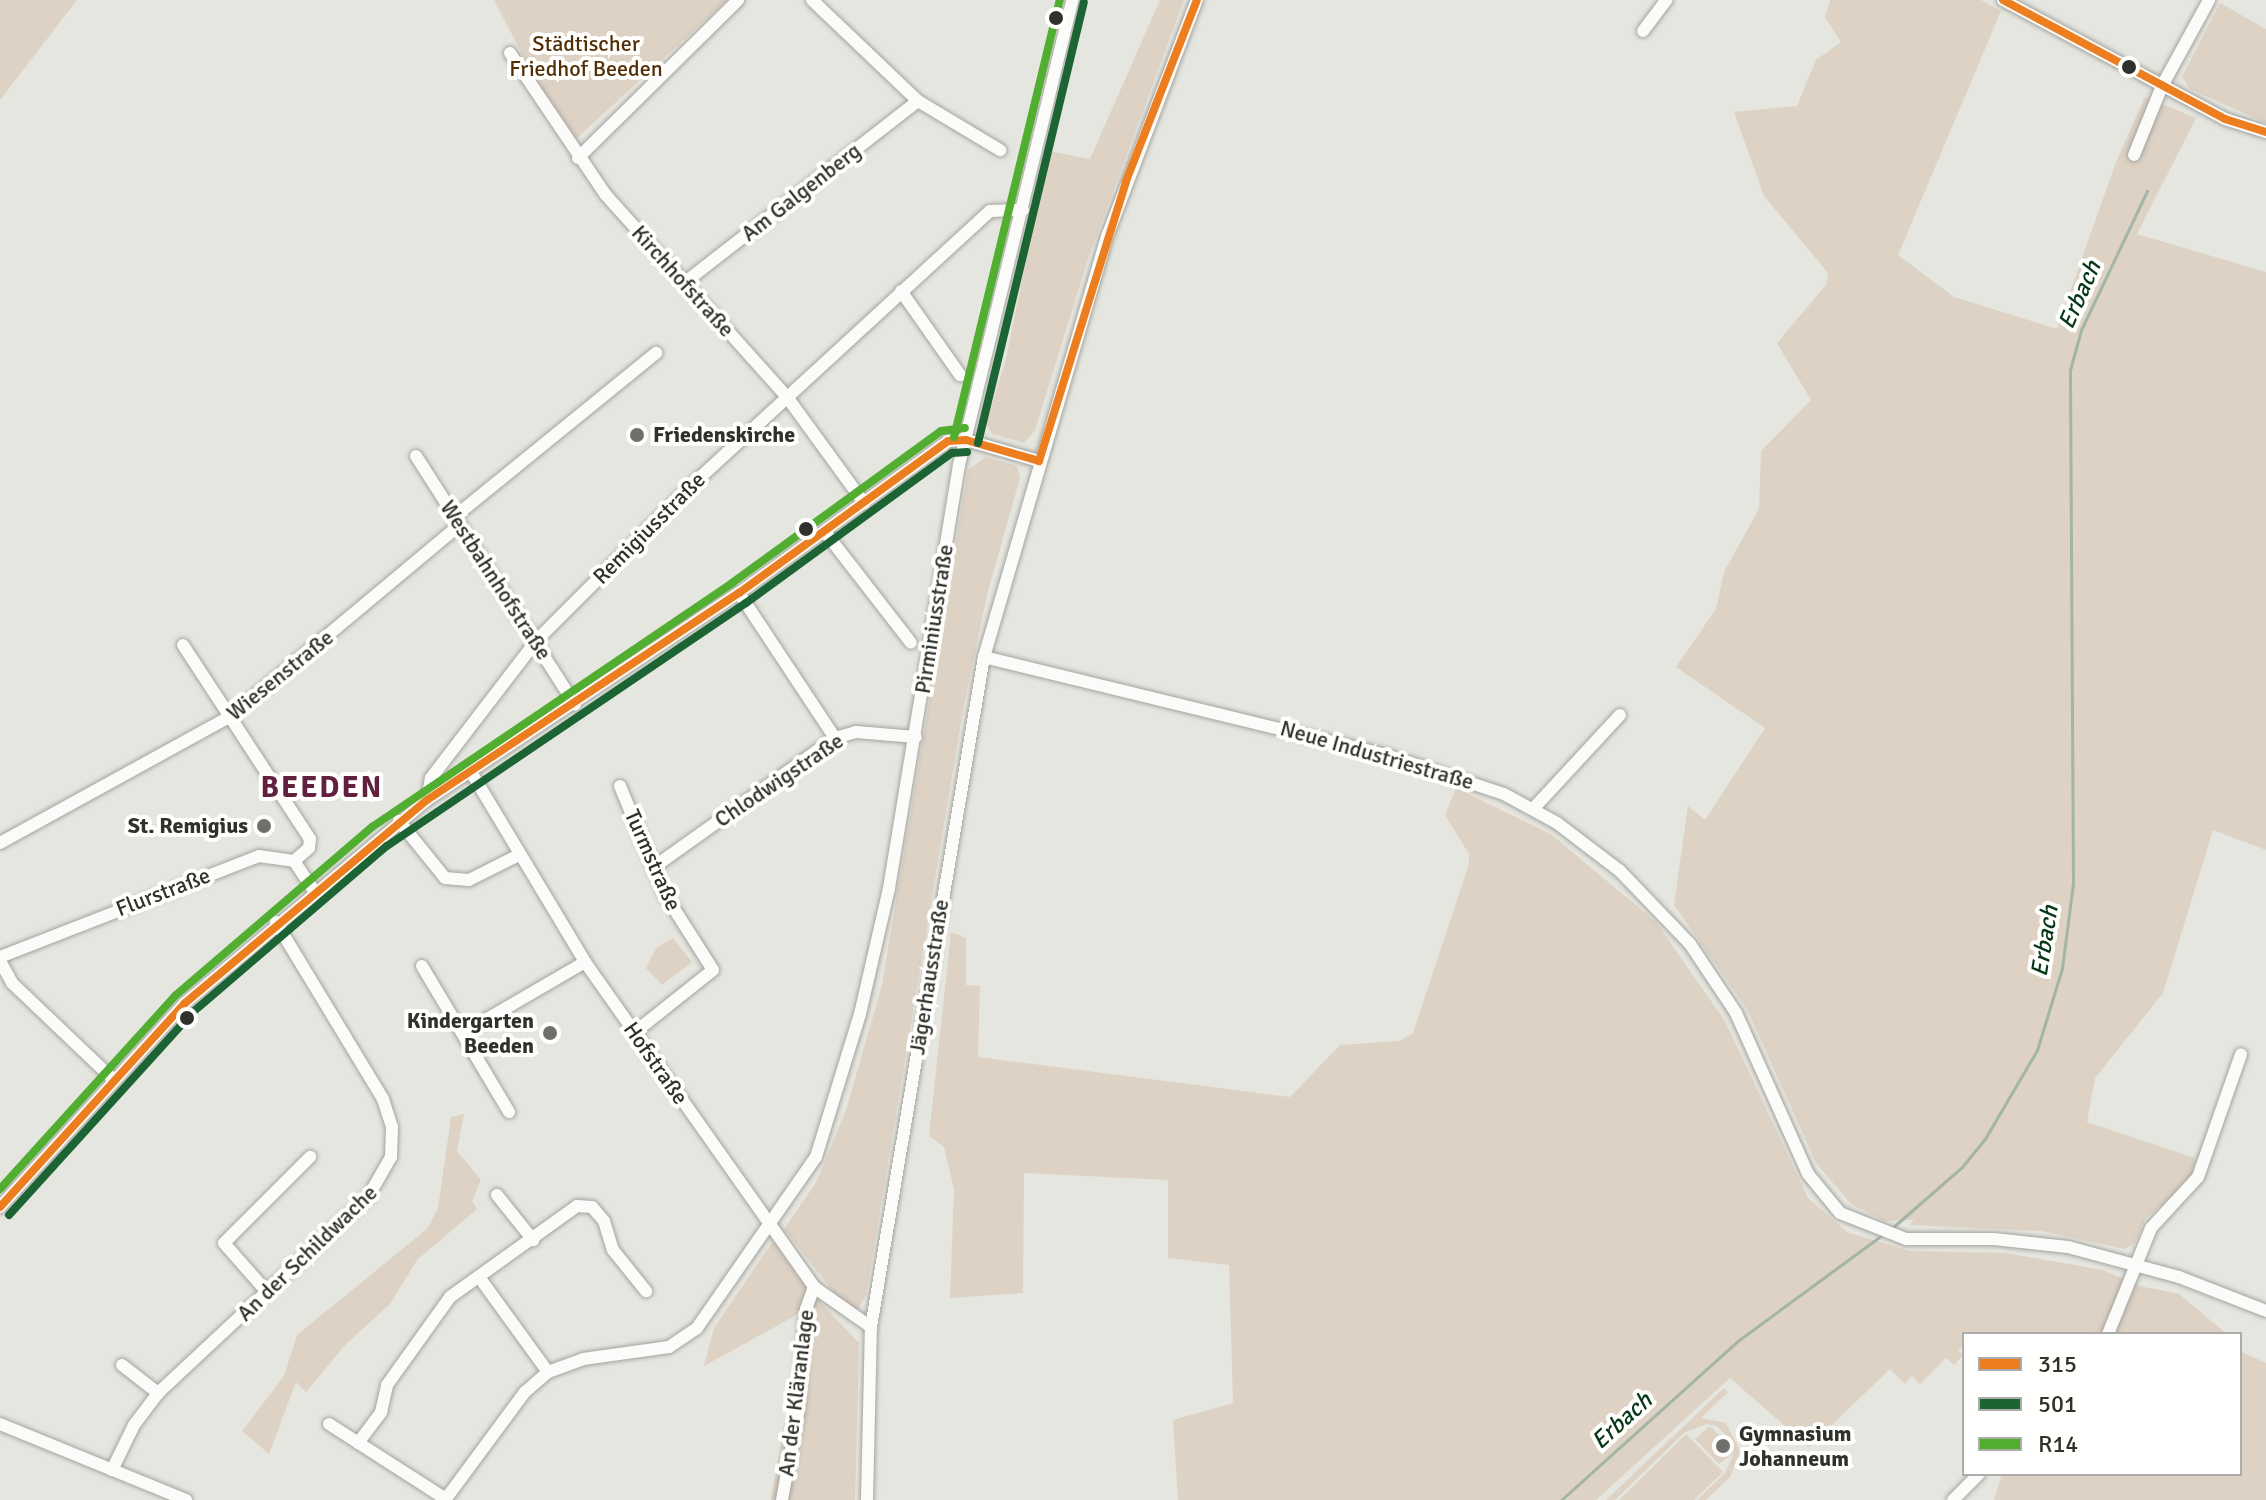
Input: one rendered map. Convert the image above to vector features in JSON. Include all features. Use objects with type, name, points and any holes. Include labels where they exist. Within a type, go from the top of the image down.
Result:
[{"type":"street","points":[[578,158],[738,0]]},
{"type":"street","points":[[812,0],[918,101],[1000,150]]},
{"type":"street","name":"Pirminiusstraße","points":[[548,1372],[583,1359],[651,1351],[686,1337],[710,1313],[806,1175],[830,1116],[867,988],[916,737],[935,602],[966,440],[1072,0]]},
{"type":"street","name":"Jägerhausstraße","points":[[867,1500],[871,1327],[984,657],[1039,461],[1117,207],[1197,0]]},
{"type":"street","points":[[1643,31],[1666,0]]},
{"type":"street","points":[[2003,0],[2225,119],[2266,132]]},
{"type":"street","points":[[2134,155],[2162,86],[2209,0]]},
{"type":"street","name":"Kirchhofstraße","points":[[510,53],[578,158],[684,283],[787,397],[864,503]]},
{"type":"street","name":"Am Galgenberg","points":[[684,283],[918,101]]},
{"type":"street","name":"Remigiusstraße","points":[[427,800],[431,778],[536,641],[787,397],[990,211],[1023,210]]},
{"type":"street","points":[[901,291],[960,375]]},
{"type":"street","name":"Wiesenstraße","points":[[0,843],[231,716],[656,353]]},
{"type":"street","points":[[0,1207],[185,1003],[276,922],[427,800],[575,705],[739,593],[948,441],[966,440],[1039,461]]},
{"type":"street","name":"Westbahnhofstraße","points":[[416,456],[455,522],[536,641],[575,705]]},
{"type":"street","points":[[825,532],[911,643]]},
{"type":"street","points":[[739,593],[835,738]]},
{"type":"street","points":[[183,645],[310,839],[309,848],[294,861],[314,891]]},
{"type":"street","name":"Neue Industriestraße","points":[[984,657],[1383,754],[1484,785],[1533,809],[1620,871],[1690,944],[1736,1013],[1817,1189],[1840,1213],[1873,1230],[1897,1237],[2068,1247],[2137,1264],[2266,1311]]},
{"type":"street","points":[[1533,809],[1620,715]]},
{"type":"street","name":"Chlodwigstraße","points":[[654,867],[835,738],[856,732],[916,737]]},
{"type":"street","name":"Hofstraße","points":[[471,772],[585,962],[769,1225],[814,1287],[871,1327]]},
{"type":"street","name":"Turmstraße","points":[[620,786],[654,867],[713,970],[635,1032]]},
{"type":"street","points":[[399,821],[445,878],[469,880],[519,855]]},
{"type":"street","name":"Flurstraße","points":[[0,959],[259,856],[282,855],[294,861]]},
{"type":"street","name":"An der Schildwache","points":[[112,1470],[134,1425],[158,1393],[378,1186],[394,1140],[383,1099],[276,922]]},
{"type":"street","points":[[0,959],[12,983],[114,1080]]},
{"type":"street","points":[[463,1033],[585,962]]},
{"type":"street","points":[[422,966],[509,1112]]},
{"type":"street","points":[[2109,1332],[2151,1228],[2198,1177],[2241,1054]]},
{"type":"street","points":[[267,1292],[224,1243],[310,1157]]},
{"type":"street","points":[[497,1195],[533,1240]]},
{"type":"street","points":[[358,1443],[381,1412],[387,1385],[450,1297],[577,1206],[592,1207],[604,1221],[613,1250],[646,1291]]},
{"type":"street","points":[[329,1424],[446,1499],[525,1392],[548,1372],[479,1277]]},
{"type":"street","name":"An der Kläranlage","points":[[782,1500],[798,1413],[806,1309],[814,1287]]},
{"type":"street","points":[[122,1365],[158,1393]]},
{"type":"street","points":[[0,1424],[186,1500]]},
{"type":"street","points":[[1953,1500],[1975,1478]]},
{"type":"street","points":[[1973,1500],[1975,1478]]},
{"type":"green space","points":[[0,0],[77,0],[0,100]]},
{"type":"green space","name":"Städtischer Friedhof Beeden","points":[[494,0],[727,0],[576,139],[533,75]]},
{"type":"green space","points":[[1160,0],[1184,0],[1089,256],[1035,430],[1024,443],[992,434],[986,423],[1006,359],[1048,151],[1090,159]]},
{"type":"green space","points":[[1830,0],[1981,0],[2001,11],[1898,255],[1954,297],[2057,329],[2116,162],[2145,97],[2196,118],[2137,234],[2266,272],[2266,850],[2213,830],[2163,993],[2095,1078],[2087,1122],[2195,1158],[2192,1179],[2146,1218],[2135,1243],[2125,1249],[2041,1231],[1909,1225],[1914,1220],[1884,1221],[1851,1204],[1816,1163],[1747,1009],[1674,905],[1688,806],[1705,820],[1765,728],[1676,667],[1716,609],[1724,572],[1759,509],[1761,451],[1811,400],[1777,343],[1826,285],[1828,273],[1764,196],[1734,112],[1797,106],[1816,60],[1841,42],[1825,17]]},
{"type":"green space","points":[[2220,3],[2266,29],[2266,123],[2190,89],[2182,77]]},
{"type":"green space","points":[[986,457],[1017,466],[1020,478],[987,595],[963,710],[866,1295],[858,1309],[848,1310],[784,1229],[817,1181],[846,1110],[882,985],[968,470]]},
{"type":"green space","points":[[1456,788],[1552,835],[1656,922],[1725,1021],[1808,1198],[1847,1232],[1910,1251],[2006,1253],[2103,1270],[2140,1286],[2179,1294],[2225,1332],[1962,1332],[1962,1348],[1958,1350],[1962,1356],[1954,1365],[1946,1358],[1920,1384],[1912,1376],[1905,1384],[1890,1369],[1809,1447],[1730,1378],[1596,1500],[1178,1500],[1173,1420],[1233,1403],[1229,1265],[1168,1258],[1168,1180],[1024,1173],[1023,1293],[950,1298],[954,1189],[944,1147],[929,1136],[951,932],[966,938],[966,985],[980,986],[978,1057],[1290,1097],[1340,1045],[1400,1041],[1413,1033],[1469,864],[1469,854],[1445,815]]},
{"type":"green space","points":[[673,938],[692,962],[662,985],[646,968],[656,948]]},
{"type":"green space","points":[[464,1114],[457,1151],[481,1180],[472,1201],[477,1209],[417,1260],[390,1304],[346,1344],[306,1392],[296,1382],[269,1454],[242,1431],[284,1376],[297,1335],[427,1229],[438,1208],[451,1117]]},
{"type":"green space","points":[[773,1241],[806,1287],[859,1343],[855,1500],[771,1500],[789,1395],[798,1377],[800,1313],[704,1366],[714,1328]]},
{"type":"green space","points":[[2242,1352],[2266,1363],[2266,1500],[1994,1500],[2001,1476],[2242,1476]]},
{"type":"green space","points":[[1724,1388],[1728,1392],[1701,1418],[1726,1423],[1740,1451],[1730,1477],[1706,1500],[1697,1500],[1725,1473],[1734,1453],[1719,1464],[1695,1439],[1710,1426],[1733,1449],[1732,1441],[1717,1426],[1706,1424],[1684,1433],[1615,1500],[1606,1500]]},
{"type":"green space","points":[[1686,1434],[1723,1472],[1694,1500],[1619,1500]]},
{"type":"waterway","name":"Erbach","points":[[1892,1228],[1962,1167],[1986,1137],[2037,1050],[2062,968],[2073,883],[2070,370],[2081,330],[2147,191]]},
{"type":"waterway","name":"Erbach","points":[[1561,1500],[1739,1340],[1882,1235]]},
{"type":"transit line","name":"R14","points":[[954,437],[1060,0]]},
{"type":"transit line","name":"315","points":[[1039,461],[1126,181],[1197,0]]},
{"type":"transit line","name":"315","points":[[2003,0],[2225,119],[2266,132]]},
{"type":"transit line","name":"501","points":[[978,443],[1084,3]]},
{"type":"transit line","name":"R14","points":[[0,1189],[176,995],[372,827],[732,583],[941,431],[965,428]]},
{"type":"transit line","name":"315","points":[[0,1207],[185,1003],[427,800],[739,593],[948,441],[966,440],[1039,461]]},
{"type":"transit line","name":"501","points":[[9,1215],[193,1012],[387,846],[746,603],[952,453],[967,452]]},
{"type":"place","name":"Friedenskirche","points":[[637,435]]},
{"type":"place","name":"St. Remigius","points":[[264,826]]},
{"type":"place","name":"Kindergarten Beeden","points":[[550,1033]]},
{"type":"place","name":"Gymnasium Johanneum","points":[[1723,1446]]},
{"type":"district","name":"BEEDEN","points":[[322,788]]}]
